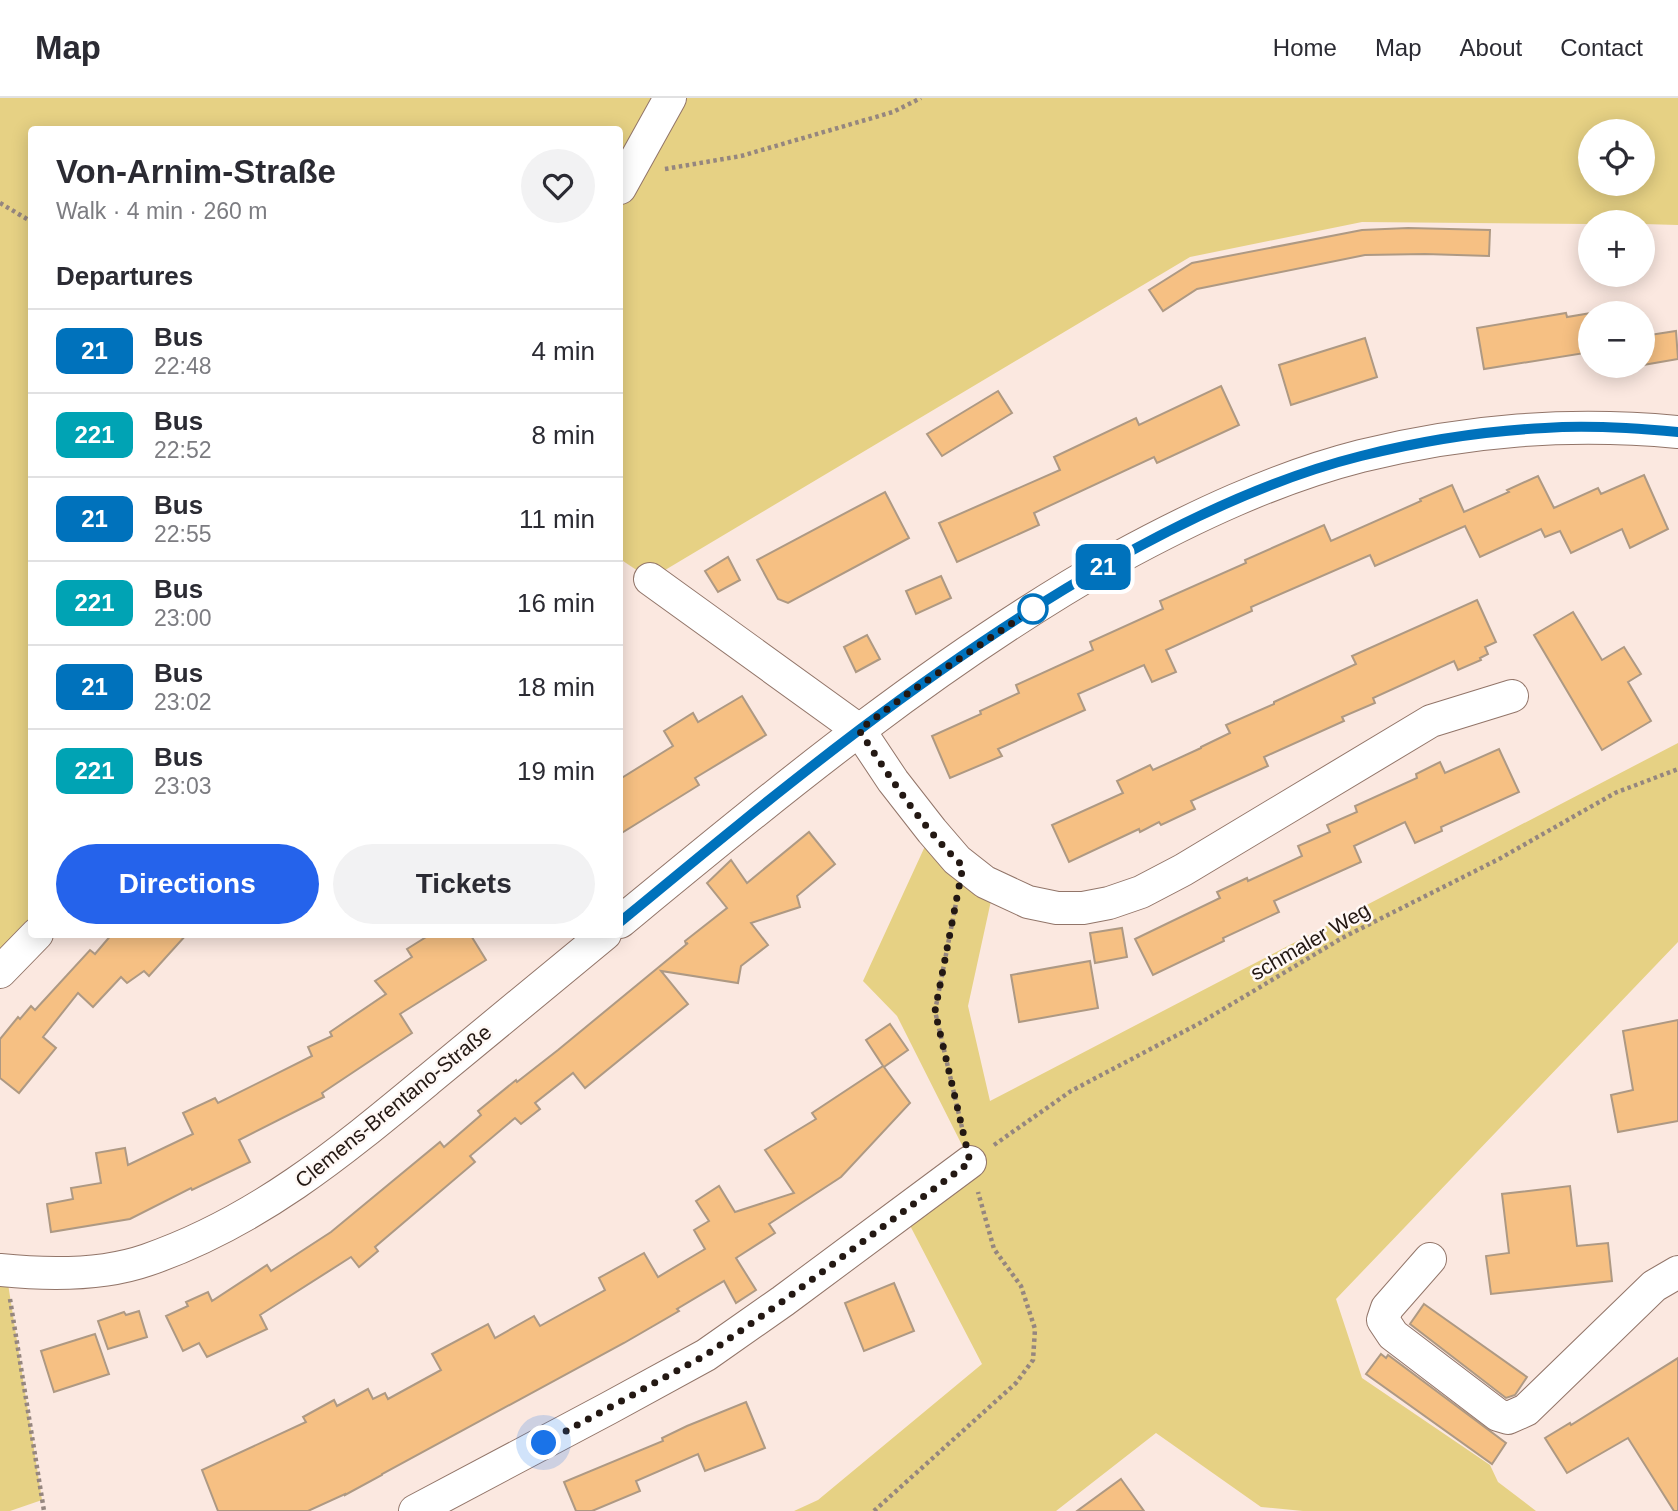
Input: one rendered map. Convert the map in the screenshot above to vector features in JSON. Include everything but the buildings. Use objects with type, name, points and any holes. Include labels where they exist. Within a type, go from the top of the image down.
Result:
[{"type":"street","points":[[623,182],[670,98]]},
{"type":"street","points":[[623,920],[748,816],[910,692],[1025,613],[1074,583],[1165,533],[1219,508],[1277,484],[1359,457],[1422,443],[1547,428],[1678,432]]},
{"type":"street","points":[[650,579],[859,730],[893,782],[963,866],[985,882],[1028,902],[1057,908],[1083,908],[1141,892],[1183,870],[1431,721],[1512,696]]},
{"type":"street","points":[[0,972],[33,938]]},
{"type":"street","name":"Clemens-Brentano-Straße","points":[[3,1271],[69,1273],[111,1269],[146,1260],[238,1220],[285,1192],[351,1143],[599,938]]},
{"type":"street","points":[[415,1511],[706,1355],[970,1162]]},
{"type":"street","points":[[1430,1259],[1387,1308],[1383,1320],[1393,1335],[1498,1415],[1508,1418],[1526,1410],[1654,1286],[1678,1272]]},
{"type":"path","points":[[623,182],[741,156],[893,112],[920,98]]},
{"type":"path","points":[[0,204],[28,220]]},
{"type":"path","name":"schmaler Weg","points":[[970,1162],[1071,1091],[1200,1023],[1342,938],[1499,859],[1615,793],[1678,769]]},
{"type":"path","points":[[874,1511],[1016,1383],[1033,1360],[1035,1329],[1021,1286],[994,1249],[970,1162],[935,1011],[963,866]]},
{"type":"path","points":[[3,1271],[44,1511]]},
{"type":"shaded area","points":[[0,98],[1678,98],[1678,225],[1655,224],[1655,210],[1578,210],[1578,224],[1362,222],[1190,257],[650,579],[623,561],[623,126],[28,126],[28,938],[0,972]]},
{"type":"shaded area","points":[[1678,743],[1678,942],[1336,1299],[1362,1378],[1490,1465],[1498,1482],[1536,1511],[1303,1511],[1261,1507],[1156,1433],[1056,1511],[794,1511],[818,1500],[982,1364],[903,1212],[970,1161],[897,1016],[863,981],[932,831],[994,887],[968,1006],[990,1101]]},
{"type":"shaded area","points":[[6,1271],[42,1500],[10,1511],[0,1511],[0,1279]]},
{"type":"bus line","name":"21","points":[[623,920],[748,816],[910,692],[1025,613],[1154,538],[1219,508],[1313,471],[1359,457],[1422,443],[1547,428],[1678,432]]},
{"type":"route","points":[[544,1443],[706,1355],[970,1162],[935,1011],[963,866],[893,782],[859,730],[1033,609]]}]
